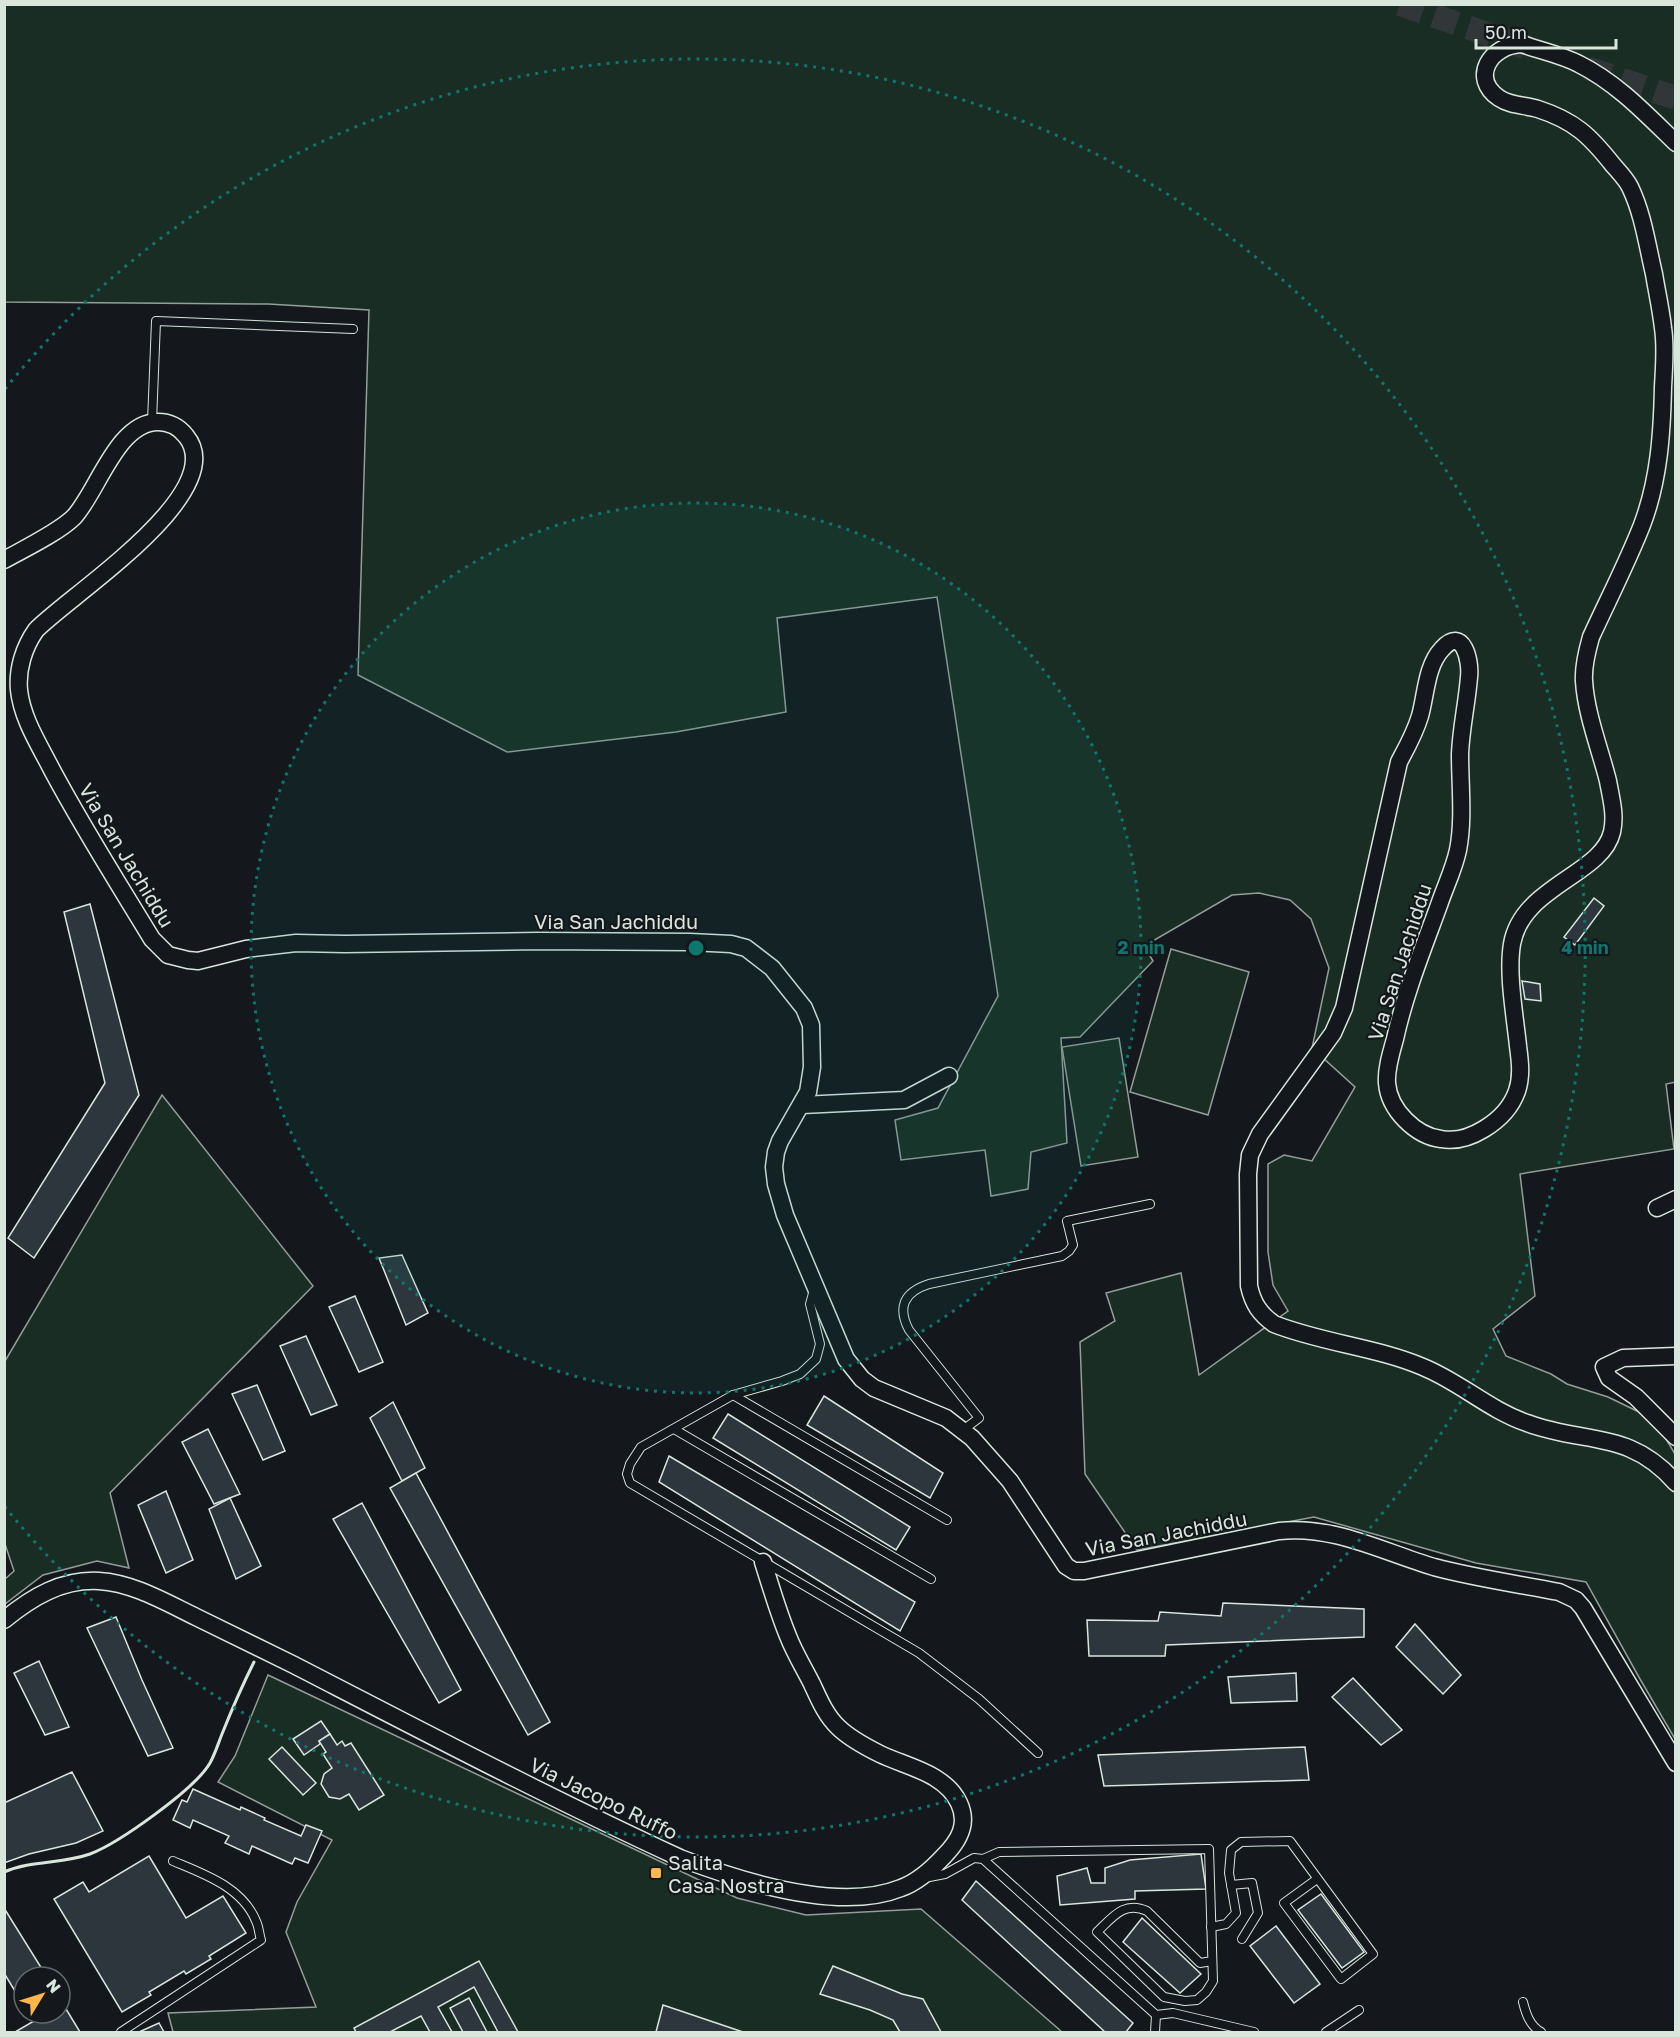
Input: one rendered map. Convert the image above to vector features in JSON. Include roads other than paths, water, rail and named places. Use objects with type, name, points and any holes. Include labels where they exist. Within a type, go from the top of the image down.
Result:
[{"type":"street","name":"Via San Jachiddu","points":[[1676,143],[1630,98],[1578,63],[1522,45],[1513,45],[1501,48],[1493,54],[1487,66],[1486,79],[1489,88],[1499,97],[1511,104],[1535,108],[1556,115],[1579,128],[1592,139],[1628,184],[1641,211],[1664,330],[1662,440],[1656,475],[1642,524],[1591,637],[1586,656],[1584,679],[1586,696],[1611,795],[1612,832],[1600,854],[1542,897],[1526,913],[1517,928],[1512,943],[1510,964],[1521,1073],[1517,1091],[1506,1111],[1494,1122],[1466,1138],[1448,1140],[1433,1138],[1419,1132],[1409,1124],[1390,1096],[1387,1083],[1388,1070],[1406,997],[1458,850],[1461,730],[1470,667],[1464,647],[1458,642],[1451,642],[1444,646],[1434,662],[1411,740],[1398,762],[1344,1008],[1333,1033],[1260,1134],[1250,1155],[1248,1275],[1252,1298],[1257,1308],[1274,1324],[1423,1367],[1485,1404],[1529,1425],[1627,1447],[1651,1460],[1676,1483]]},
{"type":"street","name":"Via San Jachiddu","points":[[152,422],[169,423],[184,433],[190,441],[195,455],[190,480],[168,513],[154,528],[36,630],[24,653],[20,692],[34,735],[73,809],[152,939],[160,948],[178,958],[198,961],[246,949],[296,943],[678,942],[740,946],[754,953],[772,968],[796,997],[809,1019],[813,1032],[812,1067],[808,1092],[780,1141],[774,1167],[776,1184],[785,1215],[846,1359],[862,1379],[874,1388],[946,1418],[963,1430],[986,1452],[1010,1481],[1059,1558],[1074,1571],[1102,1568],[1279,1531],[1304,1529],[1335,1534],[1449,1571],[1559,1592],[1583,1608],[1676,1763]]},
{"type":"street","points":[[4,560],[71,519],[85,503],[123,442],[137,428],[152,422]]},
{"type":"street","points":[[802,1105],[904,1100],[949,1077]]},
{"type":"street","points":[[1657,1208],[1676,1199]]},
{"type":"street","points":[[1676,1356],[1623,1358],[1604,1367],[1609,1378],[1636,1396],[1676,1437]]},
{"type":"street","name":"Via Jacopo Ruffo","points":[[4,1620],[22,1605],[60,1586],[98,1581],[119,1584],[158,1598],[646,1842],[711,1870],[812,1895],[869,1897],[903,1888],[918,1879],[940,1860],[959,1837],[963,1828],[963,1814],[959,1803],[953,1793],[933,1777],[880,1754],[837,1726],[823,1706],[789,1638],[763,1562]]},
{"type":"lane","points":[[152,422],[156,321],[353,329]]},
{"type":"lane","points":[[963,1430],[979,1418],[909,1330],[903,1318],[903,1307],[909,1295],[918,1287],[929,1284],[1062,1256],[1073,1245],[1067,1221],[1150,1204]]},
{"type":"lane","points":[[815,1286],[810,1304],[820,1344],[816,1359],[800,1374],[733,1395],[641,1448],[635,1455],[627,1474],[630,1483],[919,1653],[979,1699],[1038,1753]]},
{"type":"lane","points":[[733,1395],[946,1520]]},
{"type":"lane","points":[[674,1429],[931,1579]]},
{"type":"lane","points":[[1211,1927],[1226,1924],[1236,1913],[1229,1872],[1231,1850],[1241,1842],[1290,1841],[1373,1954],[1341,1979],[1284,1903],[1317,1879]]},
{"type":"lane","points":[[918,1879],[945,1874],[974,1858],[983,1859],[999,1852],[1209,1849],[1213,1981],[1197,2000],[1185,2001],[1164,1997],[1097,1932],[1119,1911],[1138,1907],[1147,1911],[1200,1963],[1212,1961]]},
{"type":"lane","points":[[983,1859],[1156,2015],[1173,2013],[1254,2032]]},
{"type":"lane","points":[[121,2032],[261,1940],[256,1921],[244,1901],[215,1879],[173,1861]]},
{"type":"lane","points":[[1231,1885],[1252,1883],[1258,1913],[1242,1939]]},
{"type":"lane","points":[[1523,2002],[1527,2017],[1541,2032]]},
{"type":"lane","points":[[1326,2032],[1359,2010]]},
{"type":"lane","points":[[1155,2032],[1156,2015]]},
{"type":"tunnel","points":[[1400,4],[1534,50]]},
{"type":"tunnel","points":[[1587,68],[1676,98]]},
{"type":"place","name":"Salita Casa Nostra","points":[[656,1873]]}]
